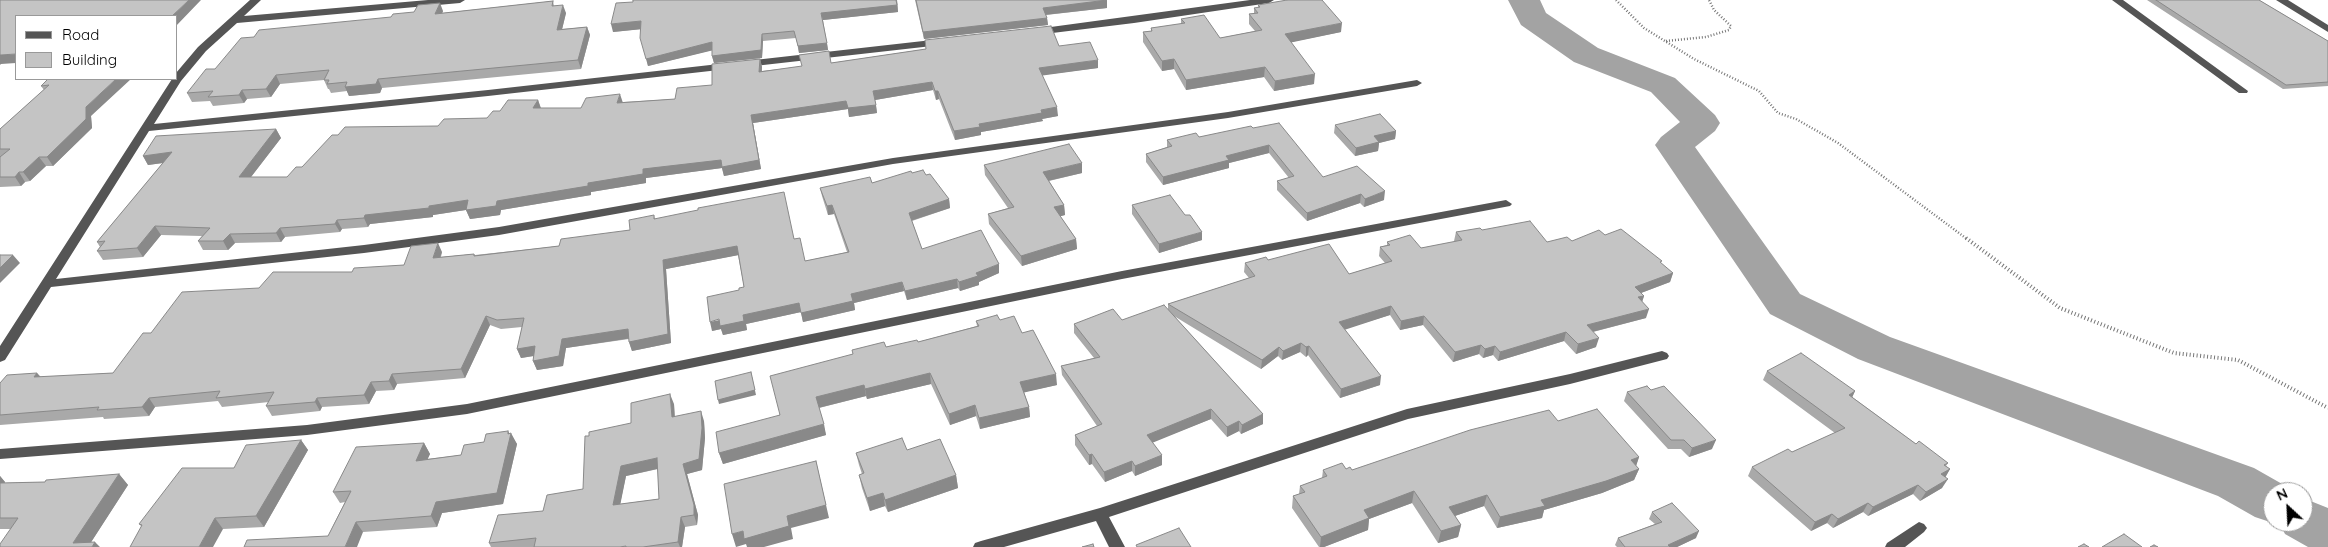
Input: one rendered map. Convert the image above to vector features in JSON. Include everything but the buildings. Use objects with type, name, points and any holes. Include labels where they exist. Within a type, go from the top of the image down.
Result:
[{"type":"street","points":[[178,80],[189,63],[256,0]]},
{"type":"street","points":[[233,20],[460,0]]},
{"type":"street","points":[[1026,33],[1134,20],[1269,0]]},
{"type":"street","points":[[2117,0],[2243,91]]},
{"type":"street","points":[[2281,0],[2328,29]]},
{"type":"street","points":[[146,128],[478,94],[948,42]]},
{"type":"street","points":[[0,358],[45,284],[178,80]]},
{"type":"street","points":[[45,284],[355,250],[499,231],[873,164],[1228,115],[1417,83]]},
{"type":"street","points":[[0,454],[307,430],[467,408],[1122,275],[1506,204]]},
{"type":"street","points":[[981,547],[1100,514],[1407,414],[1570,380],[1662,356]]},
{"type":"street","points":[[1100,514],[1117,547]]},
{"type":"street","points":[[1893,547],[1919,528]]},
{"type":"path","points":[[1616,0],[1644,28],[1664,41],[1694,59],[1751,86],[1759,91],[1778,113],[1796,119],[1838,143],[2060,308],[2174,354],[2238,360],[2328,408]]},
{"type":"path","points":[[1664,41],[1706,37],[1729,30],[1731,26],[1714,10],[1709,0]]},
{"type":"waterway","points":[[1524,0],[1532,18],[1586,55],[1663,85],[1702,123],[1674,145],[1785,304],[1874,348],[2236,482],[2263,497]]},
{"type":"waterway","points":[[2313,525],[2328,533]]}]
